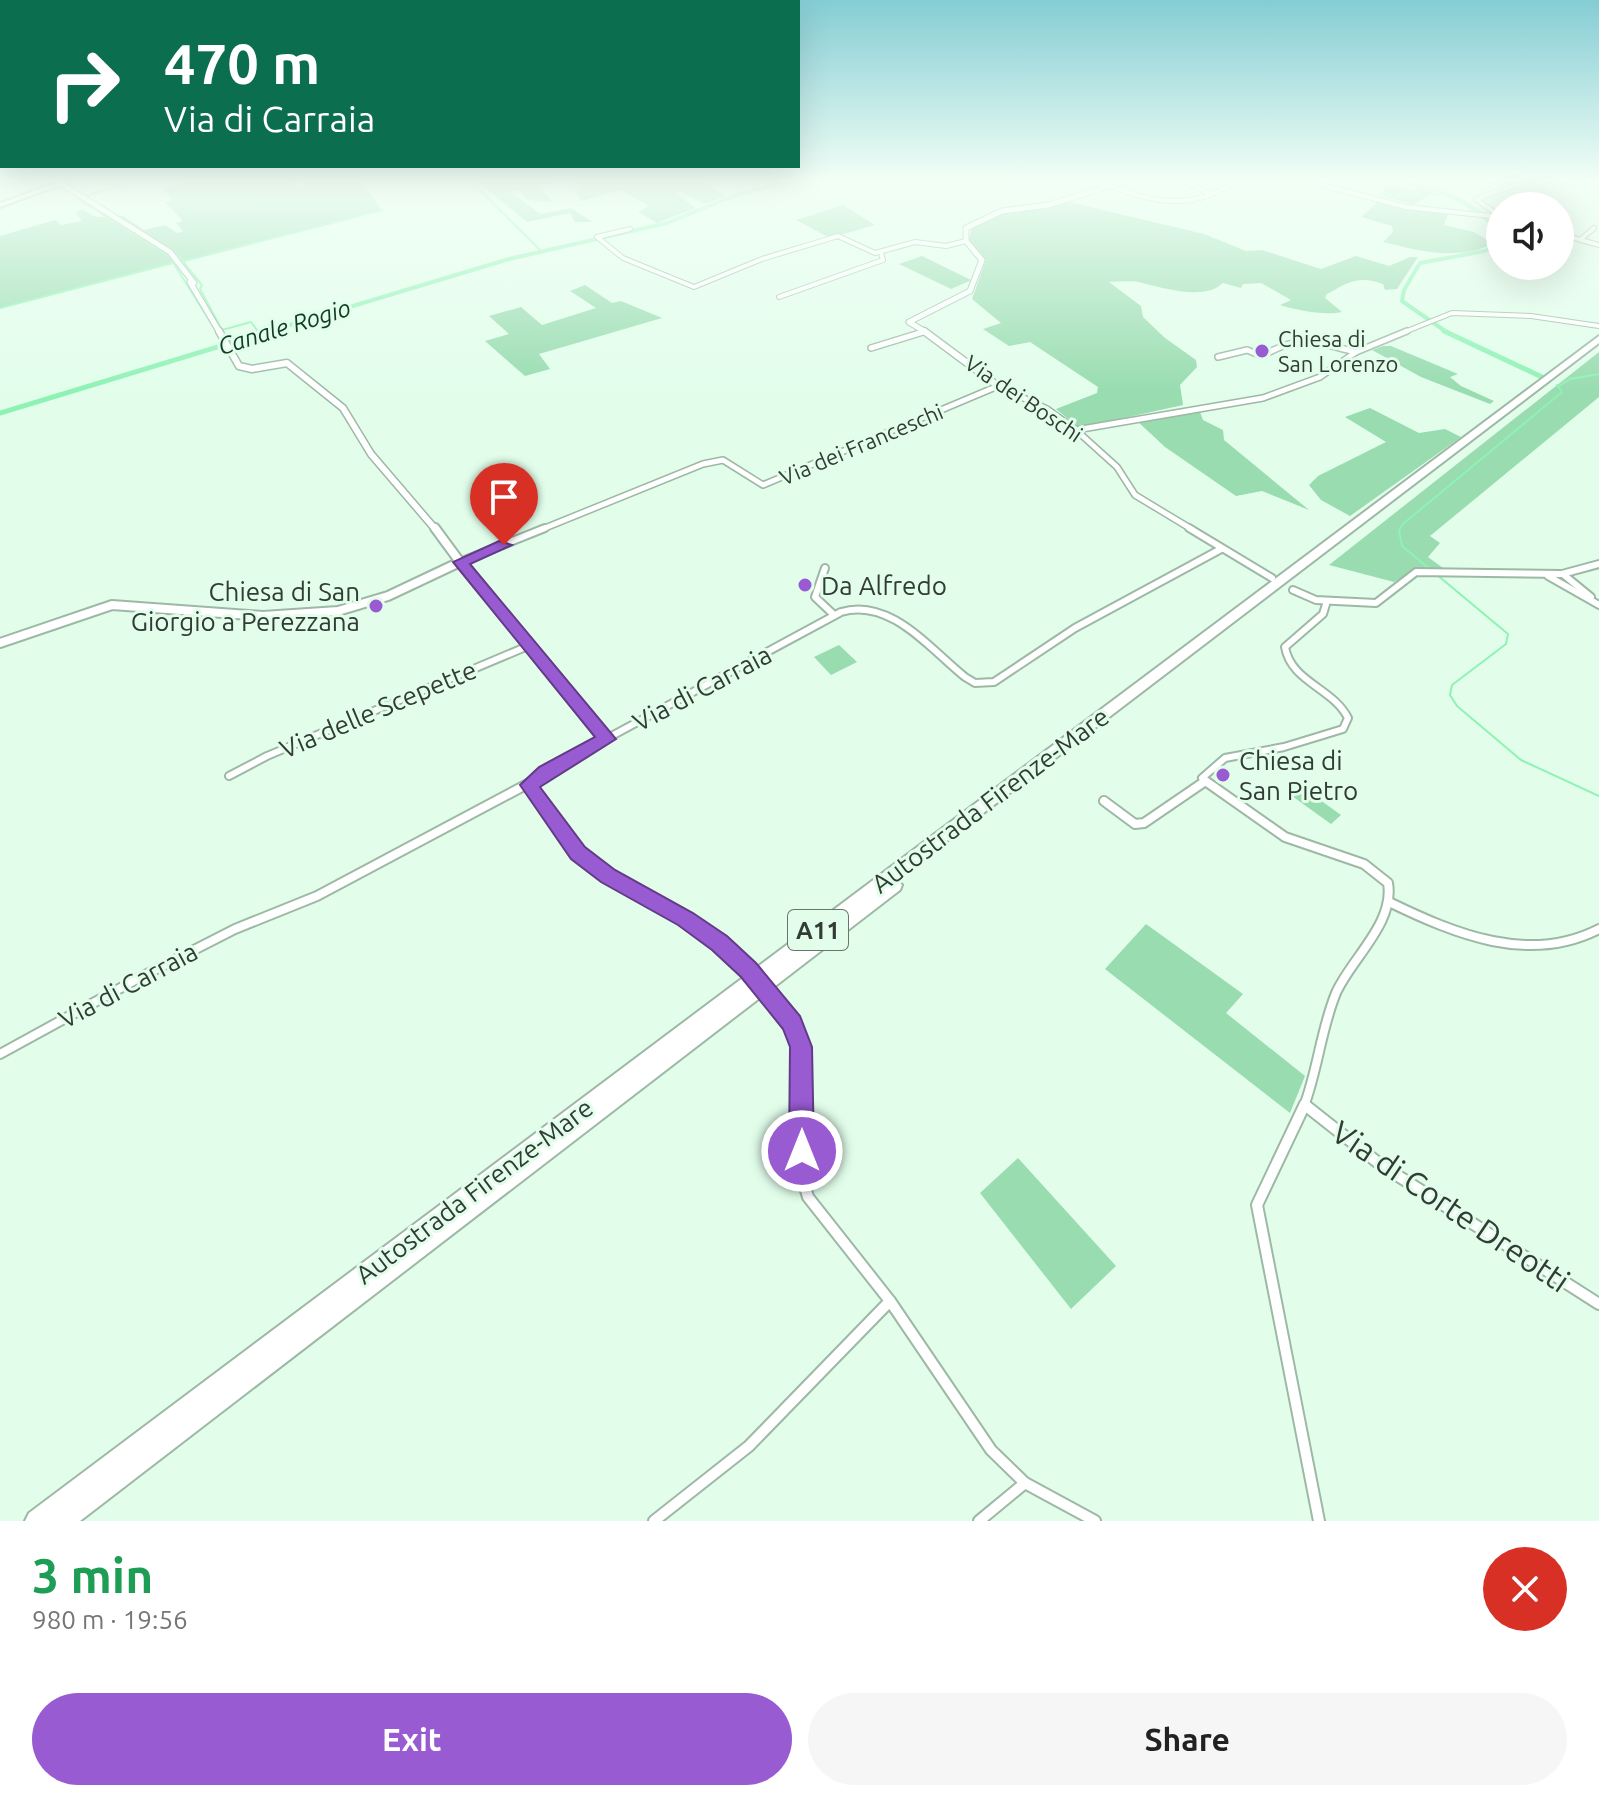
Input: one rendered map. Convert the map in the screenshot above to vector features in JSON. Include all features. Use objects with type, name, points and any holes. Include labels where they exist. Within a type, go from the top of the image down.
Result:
[{"type":"highway","name":"Autostrada Firenze-Mare","points":[[37,1521],[1599,339]]},
{"type":"highway","name":"Autostrada Firenze-Mare","points":[[61,1521],[1599,348]]},
{"type":"street","points":[[167,250],[190,282],[190,287],[197,292],[242,368],[287,363],[343,408],[357,426],[371,454],[428,519],[528,646],[607,739]]},
{"type":"street","points":[[614,250],[636,265],[650,267],[694,287],[792,250]]},
{"type":"street","points":[[872,250],[881,253],[890,250]]},
{"type":"street","points":[[923,332],[910,324],[910,319],[970,291],[982,260],[974,250]]},
{"type":"street","points":[[779,297],[883,260],[881,253]]},
{"type":"street","points":[[1076,430],[1263,398],[1320,377],[1356,352],[1458,312],[1599,323]]},
{"type":"street","points":[[871,348],[923,332]]},
{"type":"street","name":"Via dei Boschi","points":[[923,332],[957,353],[998,386],[1047,409],[1076,430],[1117,467],[1135,495],[1272,578]]},
{"type":"street","points":[[1218,357],[1247,350],[1262,356],[1288,341],[1303,340],[1325,342],[1356,352]]},
{"type":"street","name":"Via dei Franceschi","points":[[460,562],[703,464],[723,460],[763,485],[998,386]]},
{"type":"street","name":"Via di Carraia","points":[[0,1054],[151,971],[235,929],[317,896],[529,785],[545,772],[834,615],[863,607],[875,608],[887,614],[965,677],[984,684],[994,682],[1075,628],[1221,549]]},
{"type":"street","points":[[0,643],[112,605],[263,616],[338,611],[388,596],[460,562]]},
{"type":"street","points":[[1293,590],[1327,601],[1383,601],[1407,576],[1425,571],[1562,574],[1599,564]]},
{"type":"street","points":[[825,568],[815,597],[834,615]]},
{"type":"street","points":[[1581,586],[1582,571]]},
{"type":"street","points":[[1542,574],[1599,604]]},
{"type":"street","points":[[1562,574],[1565,585]]},
{"type":"street","points":[[1562,574],[1581,586],[1599,604]]},
{"type":"street","points":[[1319,1521],[1257,1217],[1266,1181],[1305,1105],[1341,983],[1389,902],[1388,881],[1356,861],[1284,837],[1204,782],[1203,775],[1225,758],[1330,735],[1347,723],[1343,707],[1298,672],[1285,654],[1285,647],[1323,614],[1327,601]]},
{"type":"street","name":"Via delle Scepette","points":[[229,776],[289,746],[528,646]]},
{"type":"street","points":[[1104,801],[1135,824],[1144,823],[1204,782]]},
{"type":"street","points":[[529,785],[578,853],[608,876],[686,919],[749,970],[771,995],[792,1023],[801,1047],[802,1177],[808,1197],[890,1301],[991,1450],[1025,1483],[1095,1521]]},
{"type":"street","points":[[1389,902],[1463,934],[1511,944],[1550,945],[1586,937],[1599,929]]},
{"type":"street","name":"Via di Corte Dreotti","points":[[1305,1105],[1381,1165],[1599,1304]]},
{"type":"street","points":[[654,1521],[692,1496],[739,1457],[890,1301]]},
{"type":"street","points":[[979,1521],[1025,1483]]},
{"type":"green space","points":[[0,250],[226,250],[0,308]]},
{"type":"green space","points":[[977,250],[1262,250],[1321,269],[1356,256],[1389,266],[1418,257],[1397,289],[1385,290],[1383,284],[1360,280],[1327,294],[1325,298],[1342,312],[1335,313],[1311,312],[1280,305],[1291,300],[1261,283],[1243,284],[1241,288],[1223,283],[1206,291],[1195,292],[1134,282],[1109,282],[1141,306],[1143,317],[1165,338],[1196,360],[1197,367],[1180,385],[1183,405],[1079,428],[1056,409],[1097,393],[1098,387],[1030,342],[1009,346],[983,329],[1001,323],[972,299],[986,260]]},
{"type":"green space","points":[[1419,250],[1474,250],[1465,252]]},
{"type":"green space","points":[[922,256],[972,280],[951,289],[899,264]]},
{"type":"green space","points":[[585,285],[612,303],[621,301],[662,318],[539,354],[550,369],[525,376],[485,341],[509,334],[489,316],[521,307],[542,325],[596,308],[570,291]]},
{"type":"green space","points":[[1391,346],[1458,374],[1450,377],[1461,386],[1494,401],[1490,404],[1421,377],[1372,350]]},
{"type":"green space","points":[[1599,352],[1599,397],[1430,536],[1440,543],[1428,557],[1443,568],[1416,569],[1394,582],[1329,565]]},
{"type":"green space","points":[[1186,408],[1200,412],[1203,420],[1223,430],[1224,440],[1309,510],[1262,491],[1236,496],[1165,447],[1135,419]]},
{"type":"green space","points":[[1370,408],[1419,433],[1445,429],[1461,437],[1350,516],[1321,500],[1309,485],[1318,476],[1386,442],[1345,417]]},
{"type":"green space","points":[[839,645],[857,662],[831,675],[814,657]]},
{"type":"green space","points":[[1302,787],[1341,815],[1331,824],[1292,796]]},
{"type":"green space","points":[[1146,924],[1243,994],[1226,1013],[1305,1076],[1290,1113],[1105,969]]},
{"type":"green space","points":[[1018,1158],[1116,1266],[1071,1309],[980,1193]]},
{"type":"waterway","points":[[159,250],[169,256],[216,331]]},
{"type":"waterway","points":[[171,250],[202,285],[200,289],[222,330],[251,322],[260,334]]},
{"type":"waterway","points":[[184,261],[227,250]]},
{"type":"waterway","name":"Canale Rogio","points":[[263,333],[549,250]]},
{"type":"waterway","points":[[1447,333],[1402,301],[1404,290],[1420,263],[1486,251]]},
{"type":"waterway","points":[[0,308],[173,263]]},
{"type":"waterway","name":"Canale Rogio","points":[[0,413],[270,331]]},
{"type":"waterway","points":[[1447,333],[1542,377]]},
{"type":"waterway","points":[[1559,386],[1570,379],[1599,374]]},
{"type":"waterway","points":[[1431,570],[1402,546],[1399,530],[1403,524],[1562,392],[1557,385]]},
{"type":"waterway","points":[[1436,574],[1508,634],[1506,644],[1452,685],[1450,695],[1457,706],[1521,760],[1599,796]]},
{"type":"place","name":"Chiesa di San Lorenzo","points":[[1262,351]]},
{"type":"place","name":"Da Alfredo","points":[[805,585]]},
{"type":"place","name":"Chiesa di San Giorgio a Perezzana","points":[[376,606]]},
{"type":"place","name":"Chiesa di San Pietro","points":[[1223,775]]},
{"type":"route","points":[[504,545],[460,562],[607,739],[545,772],[529,785],[547,815],[578,853],[608,876],[686,919],[720,943],[749,970],[792,1023],[801,1047],[802,1151]]}]
